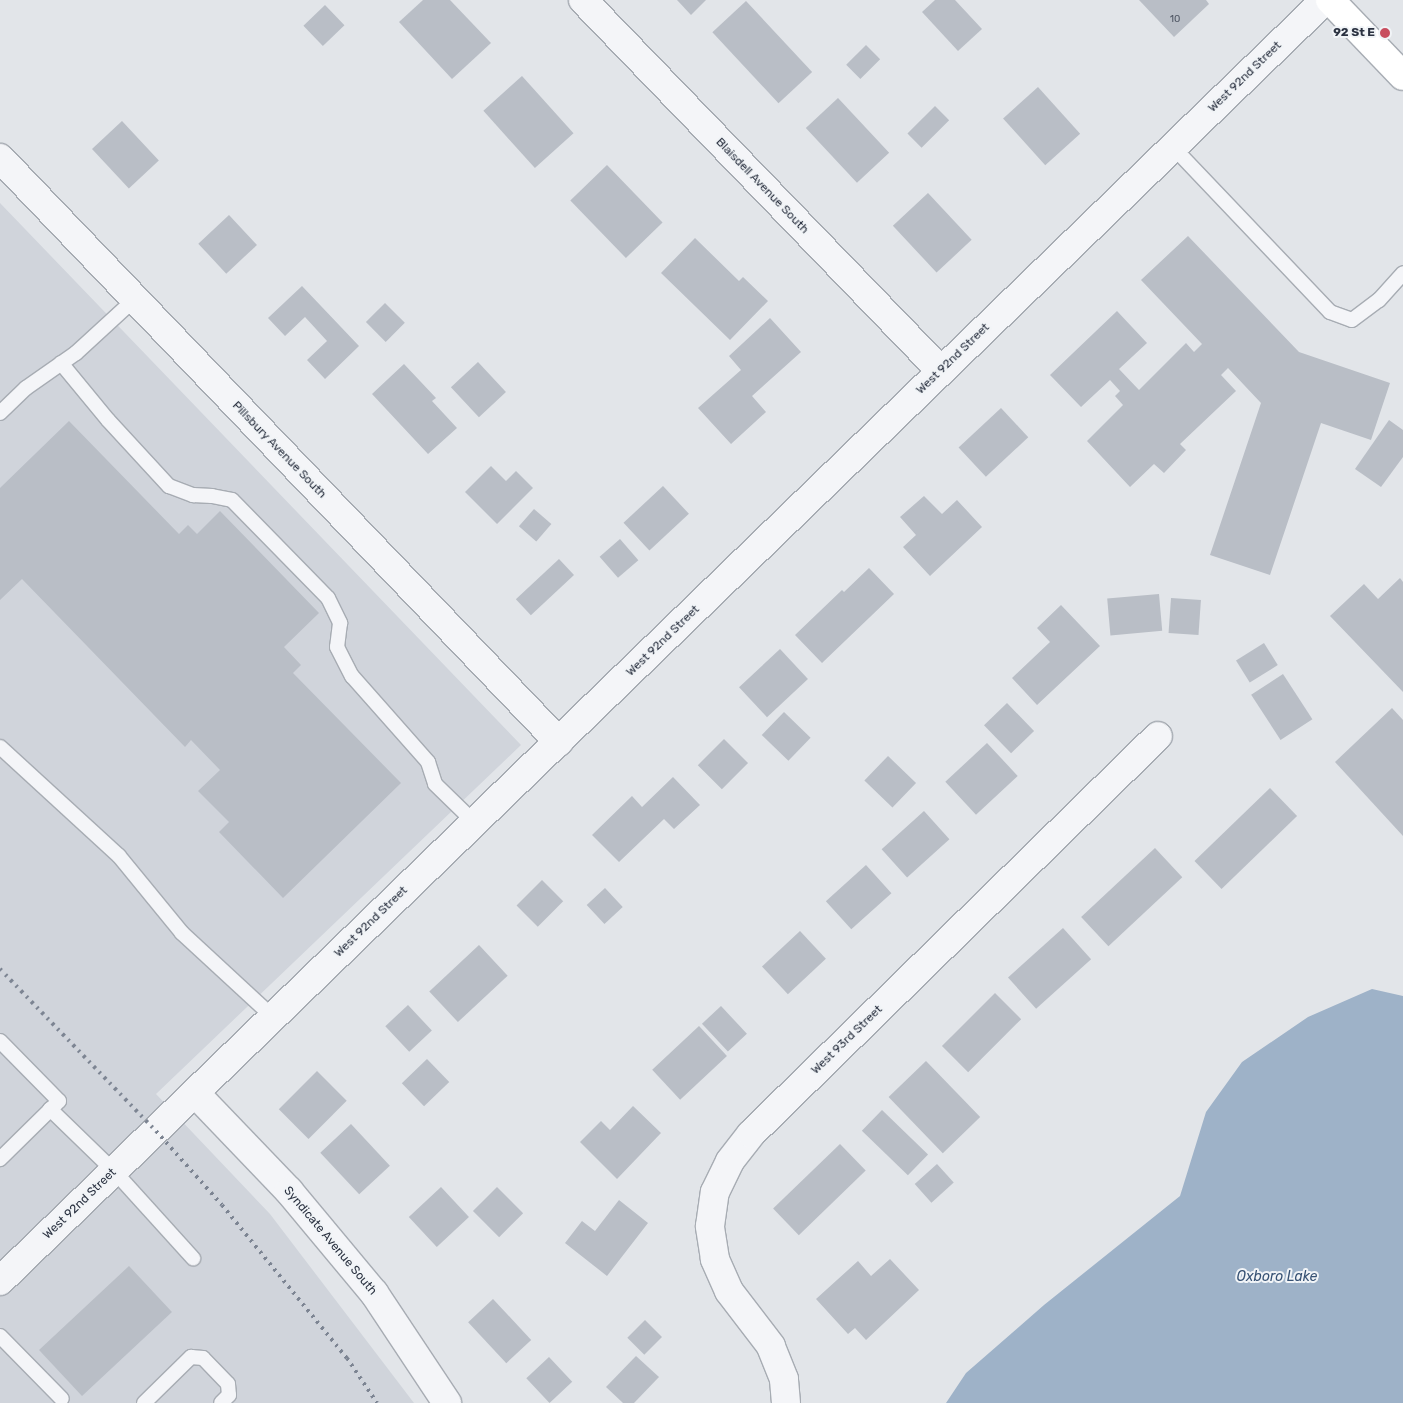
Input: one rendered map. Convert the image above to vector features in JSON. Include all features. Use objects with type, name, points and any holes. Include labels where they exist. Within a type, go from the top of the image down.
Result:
[{"type":"main road","points":[[1330,0],[1403,76]]},
{"type":"street","name":"Blaisdell Avenue South","points":[[583,0],[941,371]]},
{"type":"street","name":"West 92nd Street","points":[[0,1281],[1325,0]]},
{"type":"street","name":"Pillsbury Avenue South","points":[[0,158],[559,742]]},
{"type":"street","name":"West 93rd Street","points":[[786,1403],[784,1379],[771,1346],[729,1291],[715,1259],[710,1226],[715,1192],[730,1161],[751,1134],[1158,736]]},
{"type":"street","name":"Syndicate Avenue South","points":[[195,1092],[289,1191],[374,1293],[447,1403]]},
{"type":"lane","points":[[1173,147],[1330,312],[1352,320],[1380,300],[1403,273]]},
{"type":"lane","points":[[0,413],[26,388],[61,363],[135,299]]},
{"type":"lane","points":[[61,363],[108,420],[169,486],[193,495],[232,500],[328,598],[340,623],[337,647],[352,676],[428,762],[435,784],[475,823]]},
{"type":"lane","points":[[0,747],[119,856],[182,933],[273,1017]]},
{"type":"lane","points":[[0,1041],[59,1101],[0,1159]]},
{"type":"lane","points":[[50,1109],[114,1171],[193,1258]]},
{"type":"lane","points":[[0,1336],[62,1399]]},
{"type":"lane","points":[[144,1403],[191,1357],[203,1358],[228,1384],[229,1395],[221,1403]]},
{"type":"shaded area","points":[[0,203],[521,745],[156,1094],[270,1214],[414,1403],[0,1403]]},
{"type":"water","name":"Oxboro Lake","points":[[1372,989],[1403,996],[1403,1403],[946,1403],[966,1373],[1044,1305],[1180,1196],[1206,1112],[1242,1062],[1308,1017]]},
{"type":"building","points":[[423,0],[450,0],[491,43],[452,79],[399,22]]},
{"type":"building","points":[[677,0],[706,0],[691,15]]},
{"type":"building","points":[[935,0],[955,0],[982,29],[958,51],[922,12]]},
{"type":"building","points":[[1139,0],[1206,0],[1209,4],[1174,37]]},
{"type":"building","points":[[746,1],[812,72],[779,103],[712,32]]},
{"type":"building","points":[[325,5],[344,25],[323,46],[303,26]]},
{"type":"building","points":[[866,45],[880,59],[860,79],[846,65]]},
{"type":"building","points":[[522,76],[574,133],[535,168],[483,111]]},
{"type":"building","points":[[1038,87],[1080,134],[1045,165],[1003,118]]},
{"type":"building","points":[[838,98],[889,153],[857,183],[806,128]]},
{"type":"building","points":[[935,106],[949,120],[922,148],[907,134]]},
{"type":"building","points":[[122,121],[159,160],[129,188],[92,149]]},
{"type":"building","points":[[607,165],[663,223],[626,258],[570,200]]},
{"type":"building","points":[[928,193],[972,240],[937,273],[893,226]]},
{"type":"building","points":[[229,215],[257,245],[226,274],[198,244]]},
{"type":"building","points":[[1188,236],[1299,352],[1390,383],[1371,440],[1321,423],[1270,575],[1210,555],[1261,403],[1228,368],[1221,375],[1236,391],[1180,444],[1186,450],[1164,473],[1154,464],[1130,487],[1087,441],[1123,405],[1115,396],[1120,391],[1110,380],[1081,407],[1050,375],[1117,311],[1147,343],[1119,369],[1139,390],[1186,343],[1194,352],[1202,344],[1141,280]]},
{"type":"building","points":[[695,238],[739,281],[743,277],[768,301],[730,340],[661,273]]},
{"type":"building","points":[[302,286],[359,346],[325,379],[307,360],[327,341],[305,317],[285,336],[268,318]]},
{"type":"building","points":[[385,303],[405,323],[386,342],[366,322]]},
{"type":"building","points":[[770,318],[801,352],[752,396],[766,412],[731,444],[698,408],[741,370],[729,356]]},
{"type":"building","points":[[478,362],[506,392],[479,417],[451,387]]},
{"type":"building","points":[[404,364],[436,398],[432,401],[457,428],[428,454],[372,394]]},
{"type":"building","points":[[1001,408],[1028,437],[986,477],[959,448]]},
{"type":"building","points":[[1389,420],[1403,430],[1403,457],[1381,487],[1355,469]]},
{"type":"building","points":[[69,421],[179,534],[188,525],[197,534],[220,511],[319,613],[284,647],[301,665],[293,673],[401,783],[283,898],[219,832],[229,822],[198,791],[220,770],[191,740],[185,747],[22,579],[0,600],[0,488]]},
{"type":"building","points":[[491,466],[506,481],[516,471],[533,488],[497,524],[465,492]]},
{"type":"building","points":[[663,486],[689,514],[649,551],[624,523]]},
{"type":"building","points":[[924,496],[942,514],[957,500],[982,527],[930,576],[903,547],[916,535],[900,517]]},
{"type":"building","points":[[534,509],[551,524],[536,541],[519,526]]},
{"type":"building","points":[[620,539],[638,560],[618,578],[600,557]]},
{"type":"building","points":[[559,559],[574,575],[531,615],[516,599]]},
{"type":"building","points":[[869,568],[894,594],[822,663],[795,635],[842,590],[844,592]]},
{"type":"building","points":[[1400,578],[1403,582],[1403,692],[1330,616],[1364,584],[1378,599]]},
{"type":"building","points":[[1159,594],[1162,631],[1110,635],[1107,599]]},
{"type":"building","points":[[1171,598],[1201,600],[1198,635],[1169,633]]},
{"type":"building","points":[[1061,605],[1100,646],[1037,705],[1012,678],[1050,642],[1037,628]]},
{"type":"building","points":[[1264,643],[1278,665],[1250,683],[1236,660]]},
{"type":"building","points":[[780,649],[808,679],[767,717],[739,687]]},
{"type":"building","points":[[1283,674],[1312,719],[1281,740],[1251,695]]},
{"type":"building","points":[[1007,703],[1034,731],[1011,753],[984,725]]},
{"type":"building","points":[[1392,708],[1403,720],[1403,836],[1335,762]]},
{"type":"building","points":[[784,712],[811,738],[788,761],[762,735]]},
{"type":"building","points":[[724,739],[748,763],[722,789],[698,765]]},
{"type":"building","points":[[987,743],[1018,776],[976,815],[945,782]]},
{"type":"building","points":[[888,756],[916,783],[892,808],[864,780]]},
{"type":"building","points":[[673,777],[700,805],[674,829],[664,819],[619,862],[592,835],[632,796],[642,807]]},
{"type":"building","points":[[1270,788],[1297,816],[1222,889],[1194,861]]},
{"type":"building","points":[[924,811],[949,839],[907,877],[882,849]]},
{"type":"building","points":[[1155,848],[1182,877],[1108,946],[1081,917]]},
{"type":"building","points":[[866,865],[891,893],[851,929],[826,901]]},
{"type":"building","points":[[542,880],[563,901],[538,927],[517,905]]},
{"type":"building","points":[[605,888],[623,907],[604,924],[587,905]]},
{"type":"building","points":[[1063,928],[1091,959],[1036,1009],[1008,978]]},
{"type":"building","points":[[800,931],[826,959],[788,994],[762,966]]},
{"type":"building","points":[[479,945],[508,976],[458,1022],[429,991]]},
{"type":"building","points":[[995,993],[1021,1019],[968,1072],[942,1046]]},
{"type":"building","points":[[408,1005],[432,1031],[409,1052],[385,1026]]},
{"type":"building","points":[[721,1006],[747,1034],[728,1052],[702,1024]]},
{"type":"building","points":[[699,1026],[727,1056],[680,1100],[652,1070]]},
{"type":"building","points":[[427,1059],[449,1082],[424,1106],[402,1083]]},
{"type":"building","points":[[926,1061],[980,1117],[943,1153],[889,1097]]},
{"type":"building","points":[[317,1071],[347,1101],[309,1139],[279,1109]]},
{"type":"building","points":[[633,1106],[661,1133],[617,1179],[580,1142],[601,1121],[610,1130]]},
{"type":"building","points":[[882,1110],[928,1154],[908,1175],[862,1131]]},
{"type":"building","points":[[351,1124],[390,1166],[359,1194],[320,1153]]},
{"type":"building","points":[[840,1144],[866,1171],[799,1235],[773,1209]]},
{"type":"building","points":[[937,1164],[954,1183],[931,1203],[915,1184]]},
{"type":"building","points":[[441,1187],[469,1217],[437,1247],[409,1217]]},
{"type":"building","points":[[497,1187],[523,1213],[499,1237],[473,1211]]},
{"type":"building","points":[[619,1200],[648,1223],[607,1276],[565,1243],[582,1221],[595,1231]]},
{"type":"building","points":[[890,1259],[919,1290],[866,1340],[855,1328],[848,1334],[816,1299],[858,1261],[871,1276]]},
{"type":"building","points":[[129,1266],[172,1312],[82,1396],[39,1350]]},
{"type":"building","points":[[493,1299],[531,1340],[506,1363],[468,1322]]},
{"type":"building","points":[[645,1320],[662,1337],[644,1355],[627,1338]]},
{"type":"building","points":[[636,1356],[659,1377],[634,1403],[623,1403],[606,1387]]},
{"type":"building","points":[[549,1357],[572,1382],[550,1403],[526,1378]]},
{"type":"railway","points":[[0,969],[156,1131],[222,1205],[347,1358],[377,1403]]},
{"type":"place","name":"92 St E","points":[[1385,33]]}]
